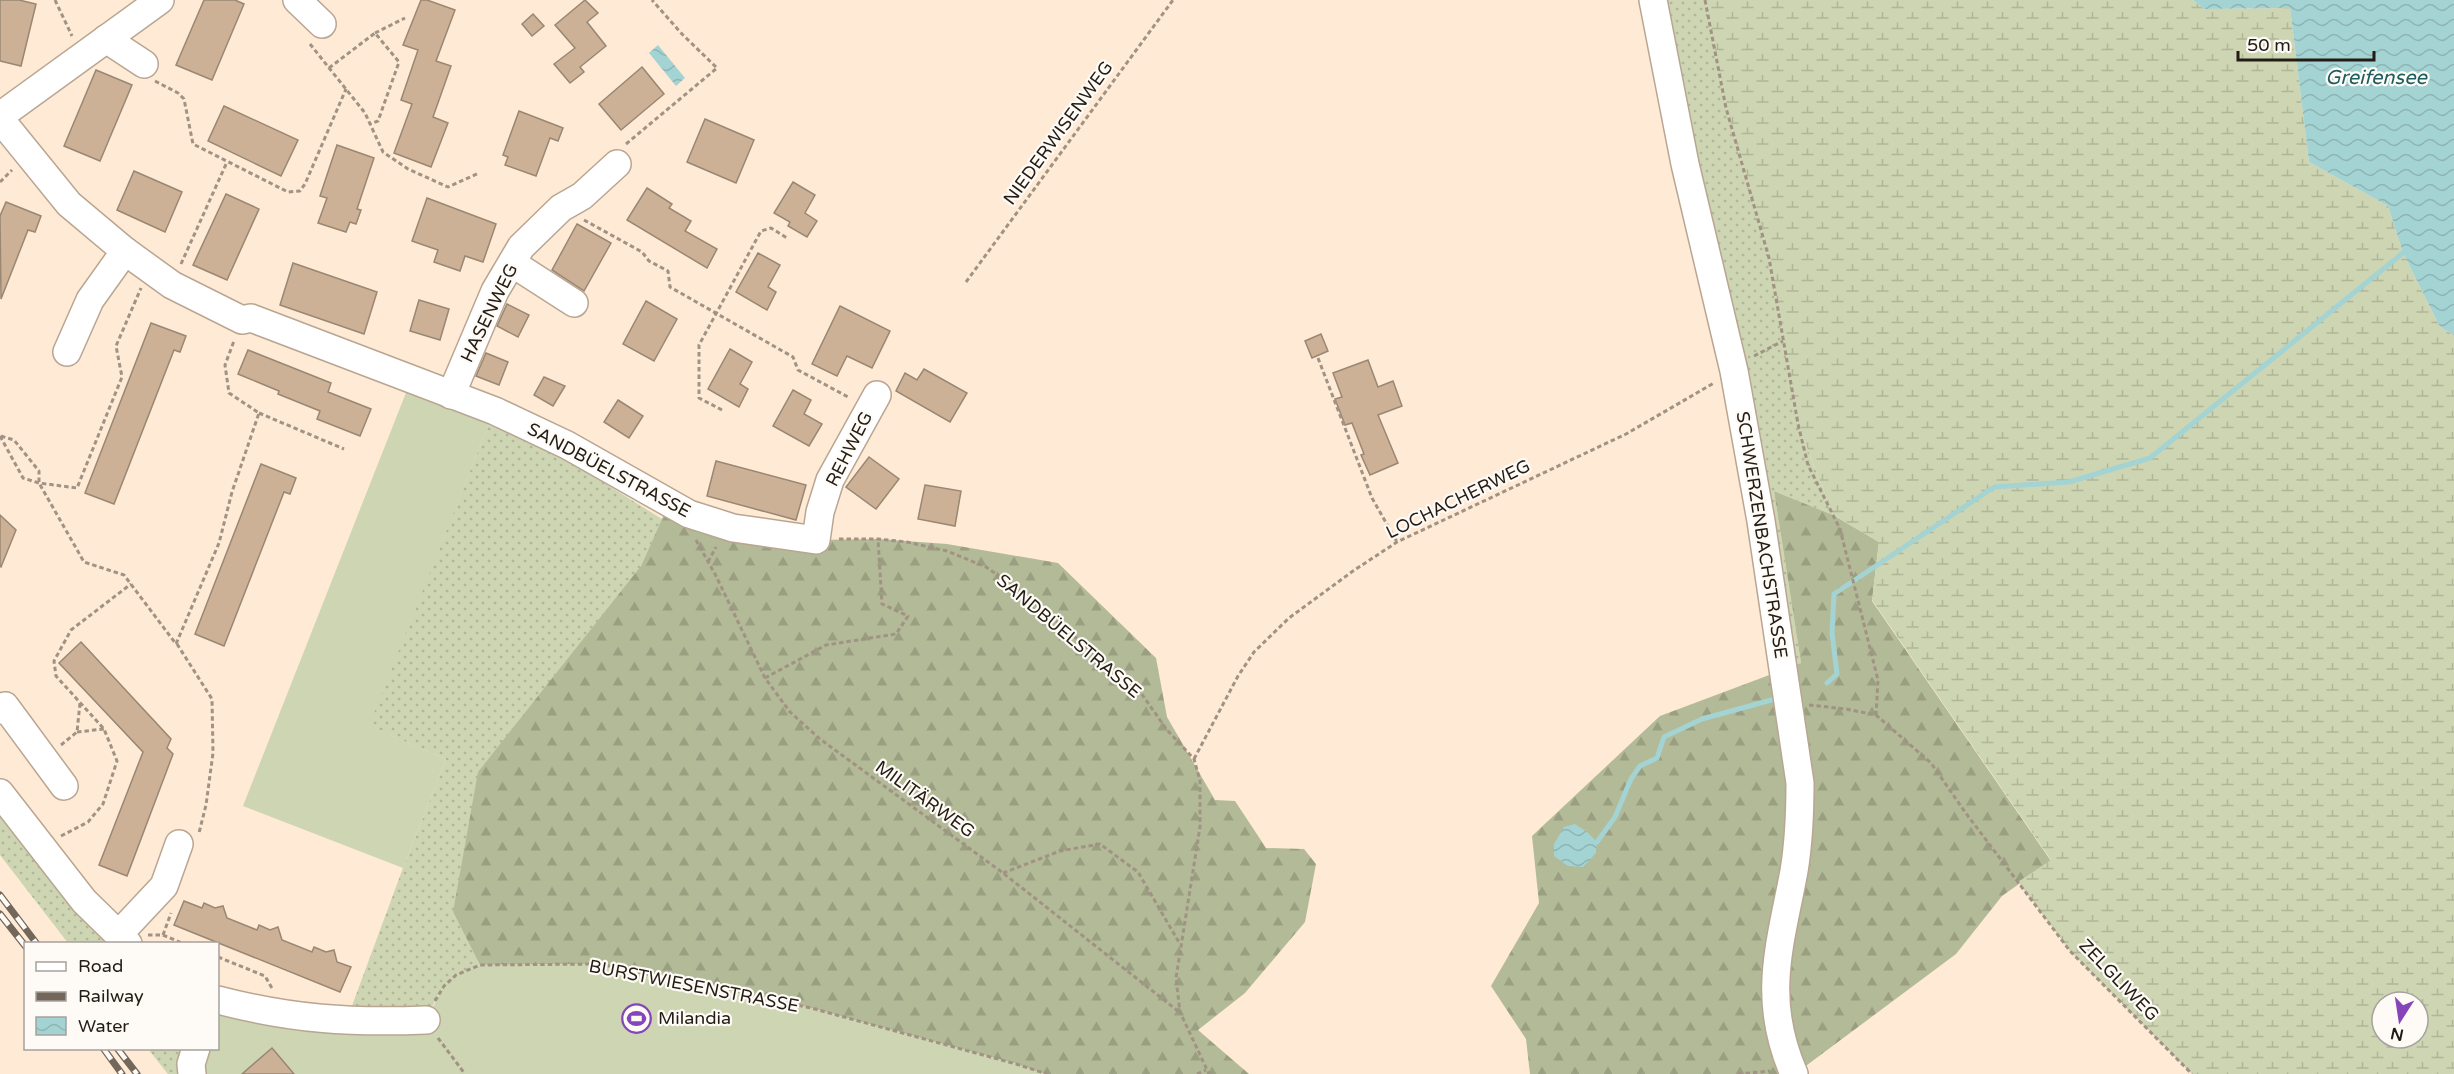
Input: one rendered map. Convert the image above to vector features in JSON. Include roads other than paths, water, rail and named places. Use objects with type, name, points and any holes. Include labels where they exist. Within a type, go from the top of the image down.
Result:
[{"type":"street","points":[[0,119],[160,0]]},
{"type":"street","points":[[297,0],[316,33]]},
{"type":"street","name":"SCHWERZENBACHSTRASSE","points":[[1653,0],[1683,153],[1734,371],[1790,705],[1800,783],[1800,826],[1794,870],[1778,946],[1774,984],[1780,1032],[1794,1074]]},
{"type":"street","points":[[106,39],[146,71]]},
{"type":"street","name":"SANDBÜELSTRASSE","points":[[0,119],[69,204],[125,251],[172,285],[242,320],[251,318],[495,411],[567,446],[689,514],[734,528],[816,540]]},
{"type":"street","name":"HASENWEG","points":[[451,395],[495,291],[521,247],[561,208],[582,196],[617,164]]},
{"type":"street","points":[[67,352],[90,300],[125,251]]},
{"type":"street","points":[[512,263],[574,303]]},
{"type":"street","name":"REHWEG","points":[[816,540],[820,512],[830,480],[873,402]]},
{"type":"street","points":[[0,710],[5,706],[64,786]]},
{"type":"street","points":[[0,792],[84,901],[129,938],[164,886],[188,842]]},
{"type":"street","points":[[219,1000],[287,1016],[346,1022],[426,1020]]},
{"type":"street","points":[[192,1074],[191,1064],[195,1050]]},
{"type":"water","name":"Greifensee","points":[[2193,0],[2454,0],[2454,335],[2440,327],[2403,253],[2388,206],[2309,162],[2290,8],[2204,9]]},
{"type":"water","points":[[658,45],[685,78],[676,86],[649,53]]},
{"type":"water","points":[[1575,824],[1597,842],[1596,853],[1583,867],[1568,866],[1554,856],[1554,844],[1564,827]]},
{"type":"waterway","points":[[1827,683],[1837,674],[1832,633],[1834,594],[1994,487],[2069,482],[2150,458],[2403,253]]},
{"type":"waterway","points":[[1597,842],[1615,817],[1631,779],[1640,766],[1657,758],[1664,737],[1702,719],[1775,699]]},
{"type":"railway","points":[[0,895],[35,942]]},
{"type":"railway","points":[[0,914],[24,944]]},
{"type":"railway","points":[[104,1050],[122,1074]]},
{"type":"railway","points":[[119,1050],[137,1074]]},
{"type":"place","name":"Milandia","points":[[637,1018]]}]
